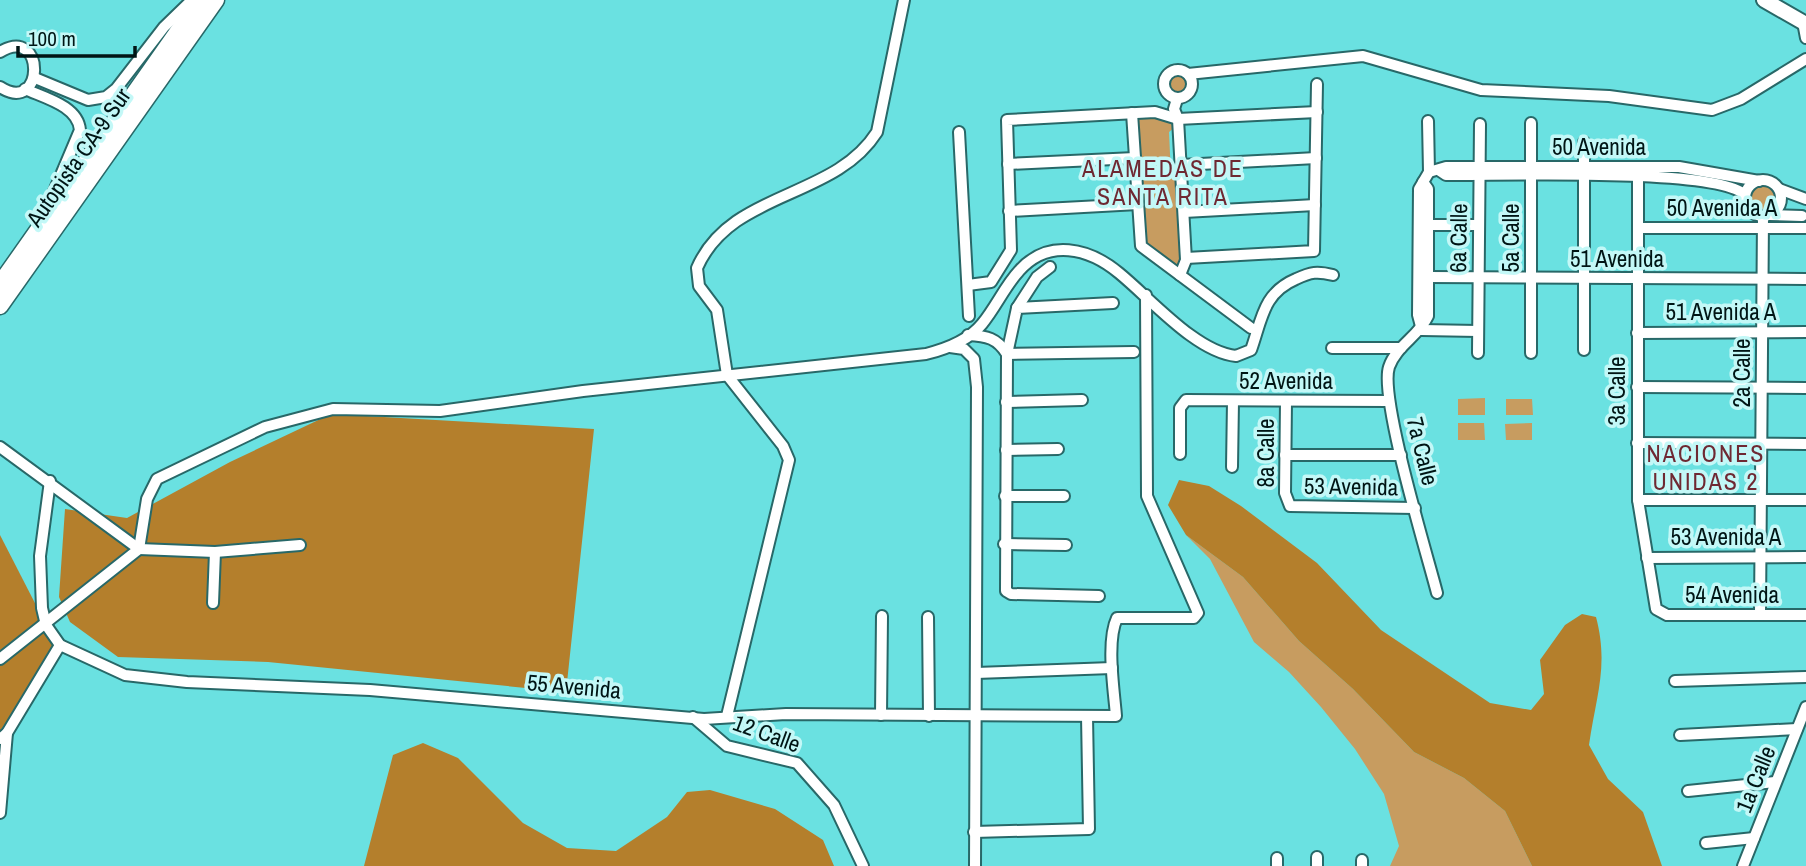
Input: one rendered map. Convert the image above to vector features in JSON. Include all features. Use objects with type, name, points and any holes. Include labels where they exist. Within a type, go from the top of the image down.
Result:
[{"type":"highway","name":"Autopista CA-9 Sur","points":[[0,284],[200,0]]},
{"type":"highway","name":"Autopista CA-9 Sur","points":[[0,306],[216,0]]},
{"type":"highway","points":[[0,276],[34,236]]},
{"type":"main road","points":[[1764,0],[1805,23]]},
{"type":"street","points":[[35,78],[88,100],[106,97],[116,89],[164,27],[192,0]]},
{"type":"street","points":[[726,716],[789,460],[783,446],[727,375],[717,310],[699,286],[698,264],[732,222],[757,207],[848,165],[871,142],[877,132],[904,0]]},
{"type":"street","points":[[1805,23],[1806,38]]},
{"type":"street","points":[[0,52],[14,47],[29,54],[34,61],[35,78],[25,89]]},
{"type":"street","points":[[1190,78],[1207,71],[1363,57],[1481,90],[1609,96],[1712,110],[1741,99],[1806,59]]},
{"type":"street","points":[[1160,112],[1166,92],[1164,83],[1167,75],[1180,70],[1190,78]]},
{"type":"street","points":[[1180,275],[1186,258],[1178,119],[1174,109],[1177,99],[1188,94],[1190,78]]},
{"type":"street","points":[[1186,258],[1313,252],[1317,84]]},
{"type":"street","points":[[0,87],[10,92],[25,89],[70,110],[80,121],[80,131],[34,236]]},
{"type":"street","points":[[1166,92],[1177,99]]},
{"type":"street","points":[[968,285],[990,283],[1008,259],[1007,120],[1160,112],[1178,119],[1317,112]]},
{"type":"street","points":[[1132,113],[1141,246],[1251,328]]},
{"type":"street","points":[[1422,330],[1427,316],[1428,189],[1431,175],[1428,121]]},
{"type":"street","name":"5a Calle","points":[[1531,123],[1531,353]]},
{"type":"street","name":"6a Calle","points":[[1478,353],[1480,124]]},
{"type":"street","points":[[959,132],[969,316]]},
{"type":"street","points":[[1584,142],[1584,350]]},
{"type":"street","points":[[1008,164],[1135,158]]},
{"type":"street","points":[[1181,165],[1316,158]]},
{"type":"street","name":"50 Avenida","points":[[1431,175],[1446,167],[1531,172],[1690,169],[1759,180]]},
{"type":"street","name":"50 Avenida","points":[[1638,172],[1737,189],[1745,195]]},
{"type":"street","name":"3a Calle","points":[[1638,172],[1638,499],[1659,613]]},
{"type":"street","points":[[1422,330],[1418,315],[1419,189],[1431,175]]},
{"type":"street","points":[[1802,216],[1766,220],[1751,213],[1745,195],[1752,183],[1759,180],[1770,181],[1779,189],[1806,199]]},
{"type":"street","points":[[1766,220],[1781,201],[1779,189]]},
{"type":"street","points":[[1009,211],[1138,204]]},
{"type":"street","points":[[1184,212],[1315,205]]},
{"type":"street","name":"50 Avenida A","points":[[1638,228],[1766,220],[1806,228]]},
{"type":"street","name":"2a Calle","points":[[1760,614],[1762,332],[1766,220]]},
{"type":"street","points":[[1429,225],[1479,225]]},
{"type":"street","points":[[0,659],[139,549],[148,499],[157,479],[265,427],[333,408],[440,411],[559,394],[926,354],[950,347],[981,326],[1020,270],[1051,249],[1075,250],[1115,270],[1202,344],[1236,356],[1251,350],[1269,297],[1281,285],[1315,270],[1333,275]]},
{"type":"street","points":[[1050,267],[1037,278],[1017,308],[1007,355],[1004,586],[1011,594],[1099,596]]},
{"type":"street","name":"51 Avenida","points":[[1428,277],[1806,279]]},
{"type":"street","points":[[976,673],[1112,668],[1114,625],[1117,618],[1194,618],[1198,613],[1147,496],[1146,295]]},
{"type":"street","points":[[1017,308],[1113,303]]},
{"type":"street","points":[[1422,330],[1478,331]]},
{"type":"street","name":"7a Calle","points":[[1422,330],[1401,348],[1388,369],[1389,401],[1437,593]]},
{"type":"street","name":"51 Avenida A","points":[[1637,333],[1806,332]]},
{"type":"street","points":[[968,335],[993,338],[1000,342],[1007,355]]},
{"type":"street","points":[[950,347],[964,349],[975,362],[975,866]]},
{"type":"street","points":[[1332,348],[1401,348]]},
{"type":"street","points":[[1007,355],[1134,352]]},
{"type":"street","points":[[1637,387],[1806,388]]},
{"type":"street","points":[[1006,402],[1082,400]]},
{"type":"street","name":"52 Avenida","points":[[1180,454],[1180,408],[1184,401],[1389,401]]},
{"type":"street","points":[[1232,467],[1233,401]]},
{"type":"street","name":"8a Calle","points":[[1286,401],[1285,494],[1288,504]]},
{"type":"street","points":[[1637,443],[1806,444]]},
{"type":"street","points":[[0,447],[50,481],[139,549],[215,552],[300,545]]},
{"type":"street","points":[[1006,450],[1058,449]]},
{"type":"street","points":[[1285,455],[1401,455]]},
{"type":"street","points":[[0,813],[3,736],[60,645],[46,625],[42,608],[40,556],[50,481]]},
{"type":"street","points":[[1005,496],[1064,496]]},
{"type":"street","points":[[1638,499],[1806,500]]},
{"type":"street","name":"53 Avenida","points":[[1288,504],[1296,508],[1415,508]]},
{"type":"street","points":[[1004,544],[1066,545]]},
{"type":"street","points":[[213,603],[215,552]]},
{"type":"street","name":"53 Avenida A","points":[[1647,558],[1806,557]]},
{"type":"street","name":"54 Avenida","points":[[1659,613],[1806,615]]},
{"type":"street","points":[[881,616],[881,715]]},
{"type":"street","points":[[928,617],[929,716]]},
{"type":"street","name":"55 Avenida","points":[[60,645],[125,674],[153,679],[370,690],[692,717],[1116,716],[1112,668]]},
{"type":"street","points":[[1675,681],[1806,677]]},
{"type":"street","name":"1a Calle","points":[[1743,866],[1806,707]]},
{"type":"street","points":[[974,832],[1089,829],[1087,716]]},
{"type":"street","name":"12 Calle","points":[[692,717],[727,746],[797,763],[834,805],[863,866]]},
{"type":"street","points":[[1680,735],[1797,729]]},
{"type":"street","points":[[1688,791],[1775,782]]},
{"type":"street","points":[[1706,843],[1754,838]]},
{"type":"shaded area","points":[[1178,73],[1186,76],[1189,84],[1186,92],[1178,95],[1170,92],[1167,84],[1170,76]]},
{"type":"shaded area","points":[[1166,117],[1174,128],[1169,132],[1171,176],[1177,179],[1182,261],[1178,266],[1145,243],[1138,121],[1140,118]]},
{"type":"shaded area","points":[[1763,185],[1772,189],[1776,198],[1772,207],[1763,211],[1754,207],[1750,198],[1754,189]]},
{"type":"shaded area","points":[[1485,398],[1485,415],[1458,415],[1458,399]]},
{"type":"shaded area","points":[[1506,399],[1532,399],[1533,415],[1506,415]]},
{"type":"shaded area","points":[[331,414],[594,429],[566,692],[268,662],[118,657],[70,622],[59,597],[65,509],[127,518],[230,462]]},
{"type":"shaded area","points":[[1458,423],[1484,423],[1485,440],[1458,440]]},
{"type":"shaded area","points":[[1532,423],[1532,440],[1506,440],[1505,424]]},
{"type":"shaded area","points":[[1179,480],[1209,486],[1241,506],[1317,563],[1381,630],[1490,703],[1531,710],[1544,694],[1540,660],[1565,625],[1582,614],[1596,617],[1600,635],[1601,666],[1589,745],[1608,779],[1643,812],[1662,866],[1532,866],[1505,811],[1464,778],[1414,752],[1353,689],[1299,641],[1243,577],[1186,535],[1168,505]]},
{"type":"shaded area","points":[[0,535],[58,648],[0,731]]},
{"type":"shaded area","points":[[1186,535],[1243,577],[1299,641],[1353,689],[1414,752],[1464,778],[1505,811],[1532,866],[1390,866],[1399,846],[1384,794],[1355,749],[1321,707],[1289,672],[1254,642],[1210,559]]},
{"type":"shaded area","points":[[423,743],[458,758],[523,823],[567,848],[616,851],[667,817],[687,792],[710,790],[775,809],[823,840],[834,866],[364,866],[393,755]]},
{"type":"district","name":"ALAMEDAS DE SANTA RITA","points":[[1163,182]]},
{"type":"district","name":"NACIONES UNIDAS 2","points":[[1706,467]]}]
